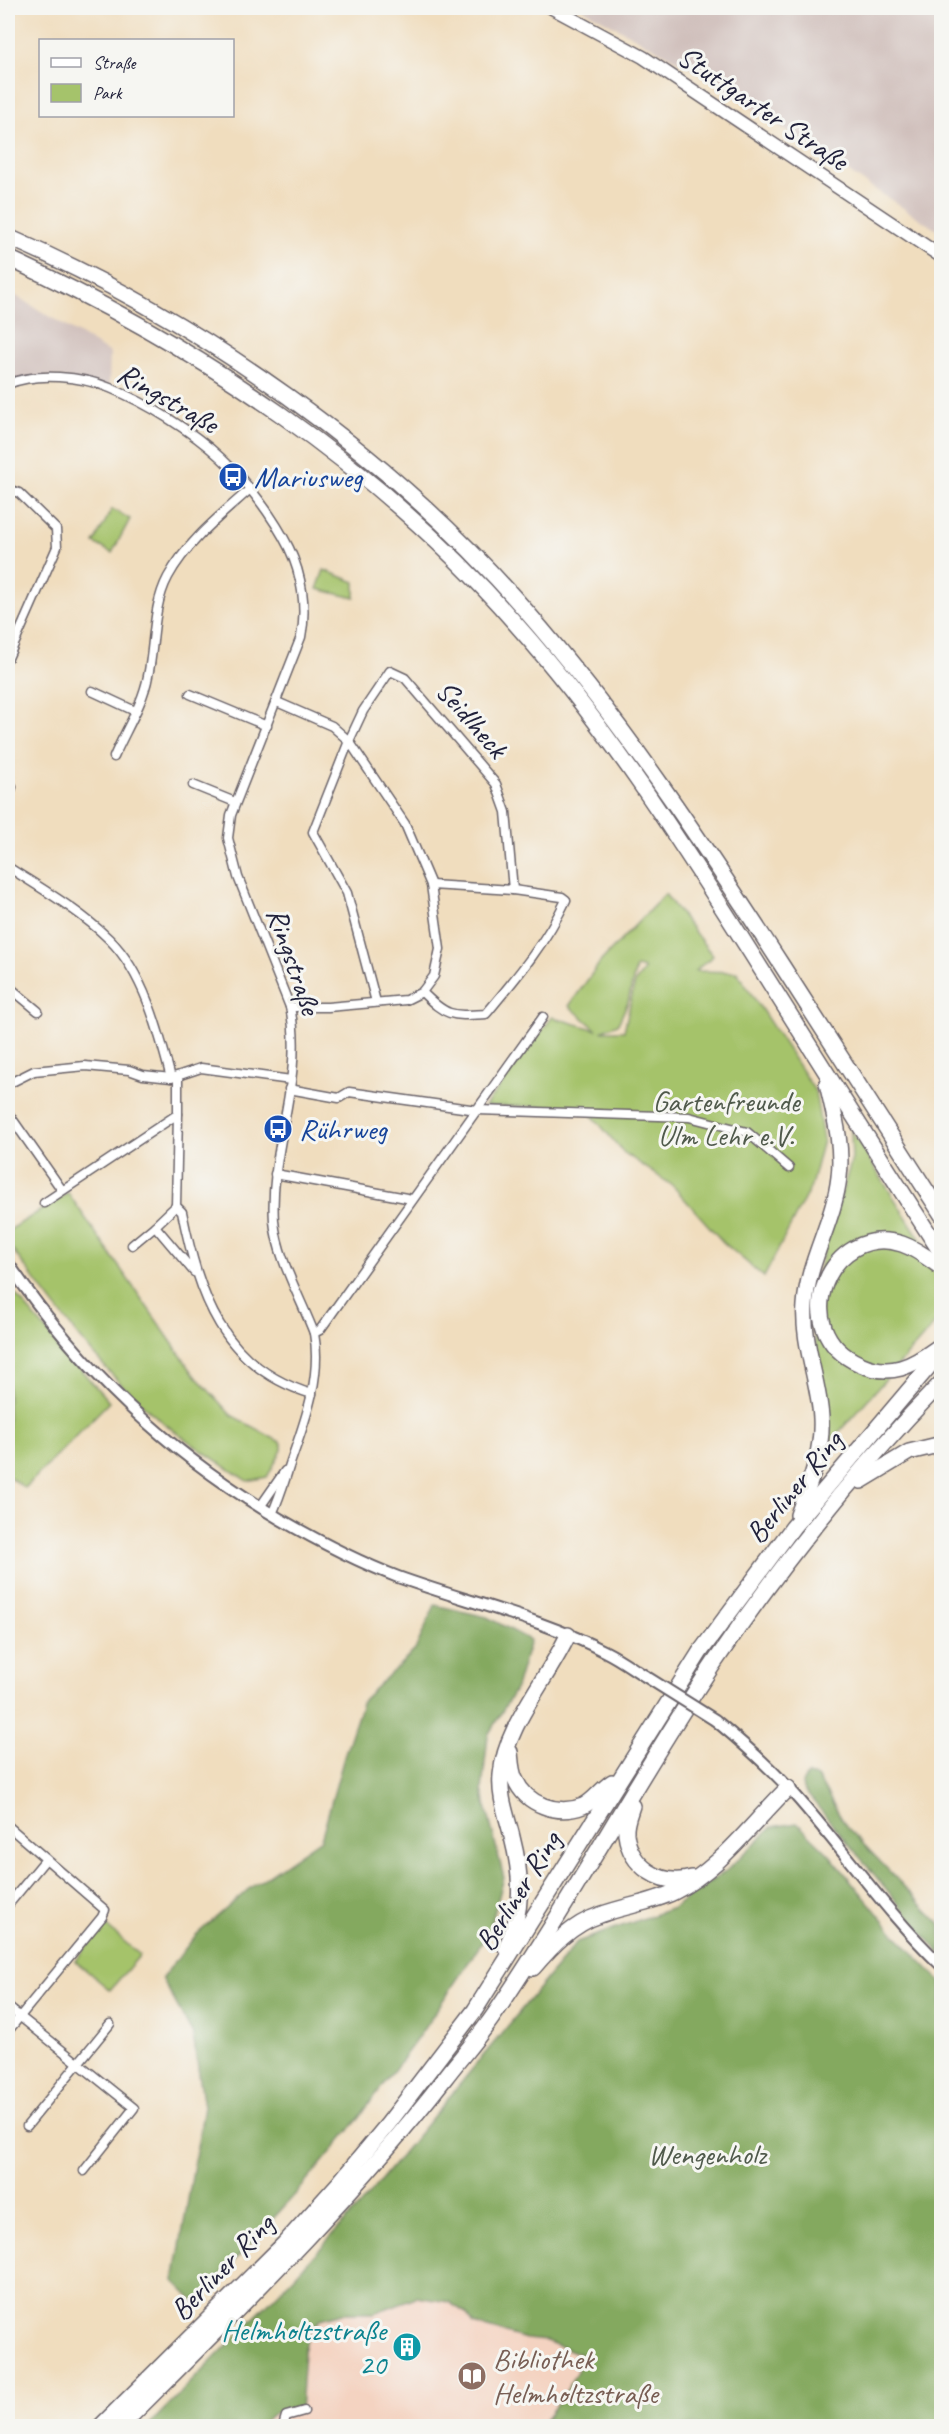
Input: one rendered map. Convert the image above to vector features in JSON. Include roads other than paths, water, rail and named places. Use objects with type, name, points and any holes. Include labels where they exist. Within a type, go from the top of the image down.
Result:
[{"type":"highway","points":[[8,237],[131,298],[259,376],[354,447],[439,520],[495,576],[591,688],[697,835],[942,1215]]},
{"type":"highway","points":[[8,258],[123,315],[268,405],[343,462],[442,548],[516,623],[616,749],[709,887],[942,1254]]},
{"type":"highway","points":[[793,1527],[813,1475],[820,1444],[821,1419],[806,1327],[807,1285],[813,1260],[833,1206],[839,1178],[840,1153],[837,1127],[824,1070]]},
{"type":"highway","points":[[942,1268],[914,1249],[887,1241],[872,1242],[844,1256],[835,1265],[822,1293],[820,1310],[823,1326],[836,1347],[844,1356],[864,1366],[896,1370],[915,1364],[942,1345]]},
{"type":"highway","name":"Berliner Ring","points":[[101,2427],[284,2244],[388,2124],[475,2010],[518,1945],[700,1652],[793,1527],[942,1351]]},
{"type":"highway","name":"Berliner Ring","points":[[121,2427],[296,2252],[401,2134],[492,2017],[579,1882],[638,1782],[714,1663],[775,1578],[840,1497],[942,1382]]},
{"type":"highway","points":[[840,1497],[868,1476],[909,1452],[942,1444]]},
{"type":"highway","points":[[475,2010],[513,1935],[519,1914],[520,1874],[501,1791],[501,1772],[509,1744],[519,1722],[568,1635]]},
{"type":"highway","points":[[509,1744],[512,1771],[519,1787],[534,1802],[552,1809],[569,1809],[586,1805],[604,1787],[620,1778]]},
{"type":"highway","points":[[638,1782],[626,1823],[631,1854],[648,1872],[659,1877],[677,1881],[697,1876]]},
{"type":"highway","points":[[492,2017],[545,1954],[577,1926],[598,1915],[673,1892],[710,1868],[788,1788]]},
{"type":"main road","name":"Stuttgarter Straße","points":[[552,8],[643,57],[942,257]]},
{"type":"street","name":"Ringstraße","points":[[8,384],[53,376],[109,387],[154,410],[201,442],[222,459],[271,517],[290,550],[303,590],[302,637],[235,802],[229,823],[228,838],[264,945],[290,1007],[295,1045],[275,1174],[274,1222],[279,1244],[314,1334],[317,1362],[312,1394],[273,1514]]},
{"type":"street","points":[[8,489],[19,493],[56,529],[57,547],[8,658]]},
{"type":"street","points":[[114,757],[148,680],[156,612],[168,577],[198,537],[249,490]]},
{"type":"street","name":"Seidlheck","points":[[349,741],[363,711],[390,671],[405,678],[496,784],[506,812],[513,890]]},
{"type":"street","points":[[92,691],[135,711]]},
{"type":"street","points":[[190,694],[267,726]]},
{"type":"street","points":[[277,702],[332,726],[349,741],[405,824],[431,885],[440,949],[434,976],[422,992],[406,1000],[328,1007],[290,1007]]},
{"type":"street","points":[[349,741],[313,832],[347,892],[376,1002]]},
{"type":"street","points":[[193,785],[235,802]]},
{"type":"street","points":[[8,798],[12,787]]},
{"type":"street","points":[[8,867],[61,901],[110,940],[127,962],[143,992],[160,1034],[174,1077],[178,1114],[176,1206],[132,1245]]},
{"type":"street","points":[[422,992],[438,1008],[454,1016],[486,1014],[542,943],[556,923],[566,900],[562,897],[513,890],[431,885]]},
{"type":"street","points":[[8,986],[38,1011]]},
{"type":"street","points":[[314,1334],[320,1330],[543,1017]]},
{"type":"street","points":[[8,1084],[34,1071],[59,1067],[85,1066],[120,1069],[143,1075],[174,1077],[201,1068],[290,1085],[339,1098],[349,1092],[477,1110],[689,1117],[747,1132],[789,1168]]},
{"type":"street","points":[[8,1113],[62,1190]]},
{"type":"street","points":[[44,1203],[178,1114]]},
{"type":"street","points":[[275,1174],[412,1199]]},
{"type":"street","points":[[176,1206],[182,1212],[196,1275],[226,1335],[262,1372],[312,1394]]},
{"type":"street","points":[[155,1226],[196,1275]]},
{"type":"street","points":[[10,1267],[70,1344],[126,1406],[197,1465],[260,1507],[318,1541],[370,1566],[568,1635],[607,1653],[715,1720],[755,1753],[788,1788],[891,1913],[942,1966]]},
{"type":"street","name":"Ringstraße","points":[[260,1507],[291,1463]]},
{"type":"street","points":[[8,1826],[105,1910],[96,1925],[8,2031]]},
{"type":"street","points":[[8,1905],[46,1859]]},
{"type":"street","points":[[8,2007],[134,2108],[84,2170]]},
{"type":"street","points":[[27,2126],[110,2024]]},
{"type":"street","points":[[283,2427],[286,2416],[304,2411]]},
{"type":"place","name":"Mariusweg","points":[[233,477]]},
{"type":"place","name":"Rührweg","points":[[278,1129]]},
{"type":"place","name":"Helmholtzstraße 20","points":[[407,2347]]},
{"type":"place","name":"Bibliothek Helmholtzstraße","points":[[472,2376]]},
{"type":"park label","name":"Gartenfreunde Ulm Lehr e.V.","points":[[726,1118]]},
{"type":"park label","name":"Wengenholz","points":[[707,2154]]}]
